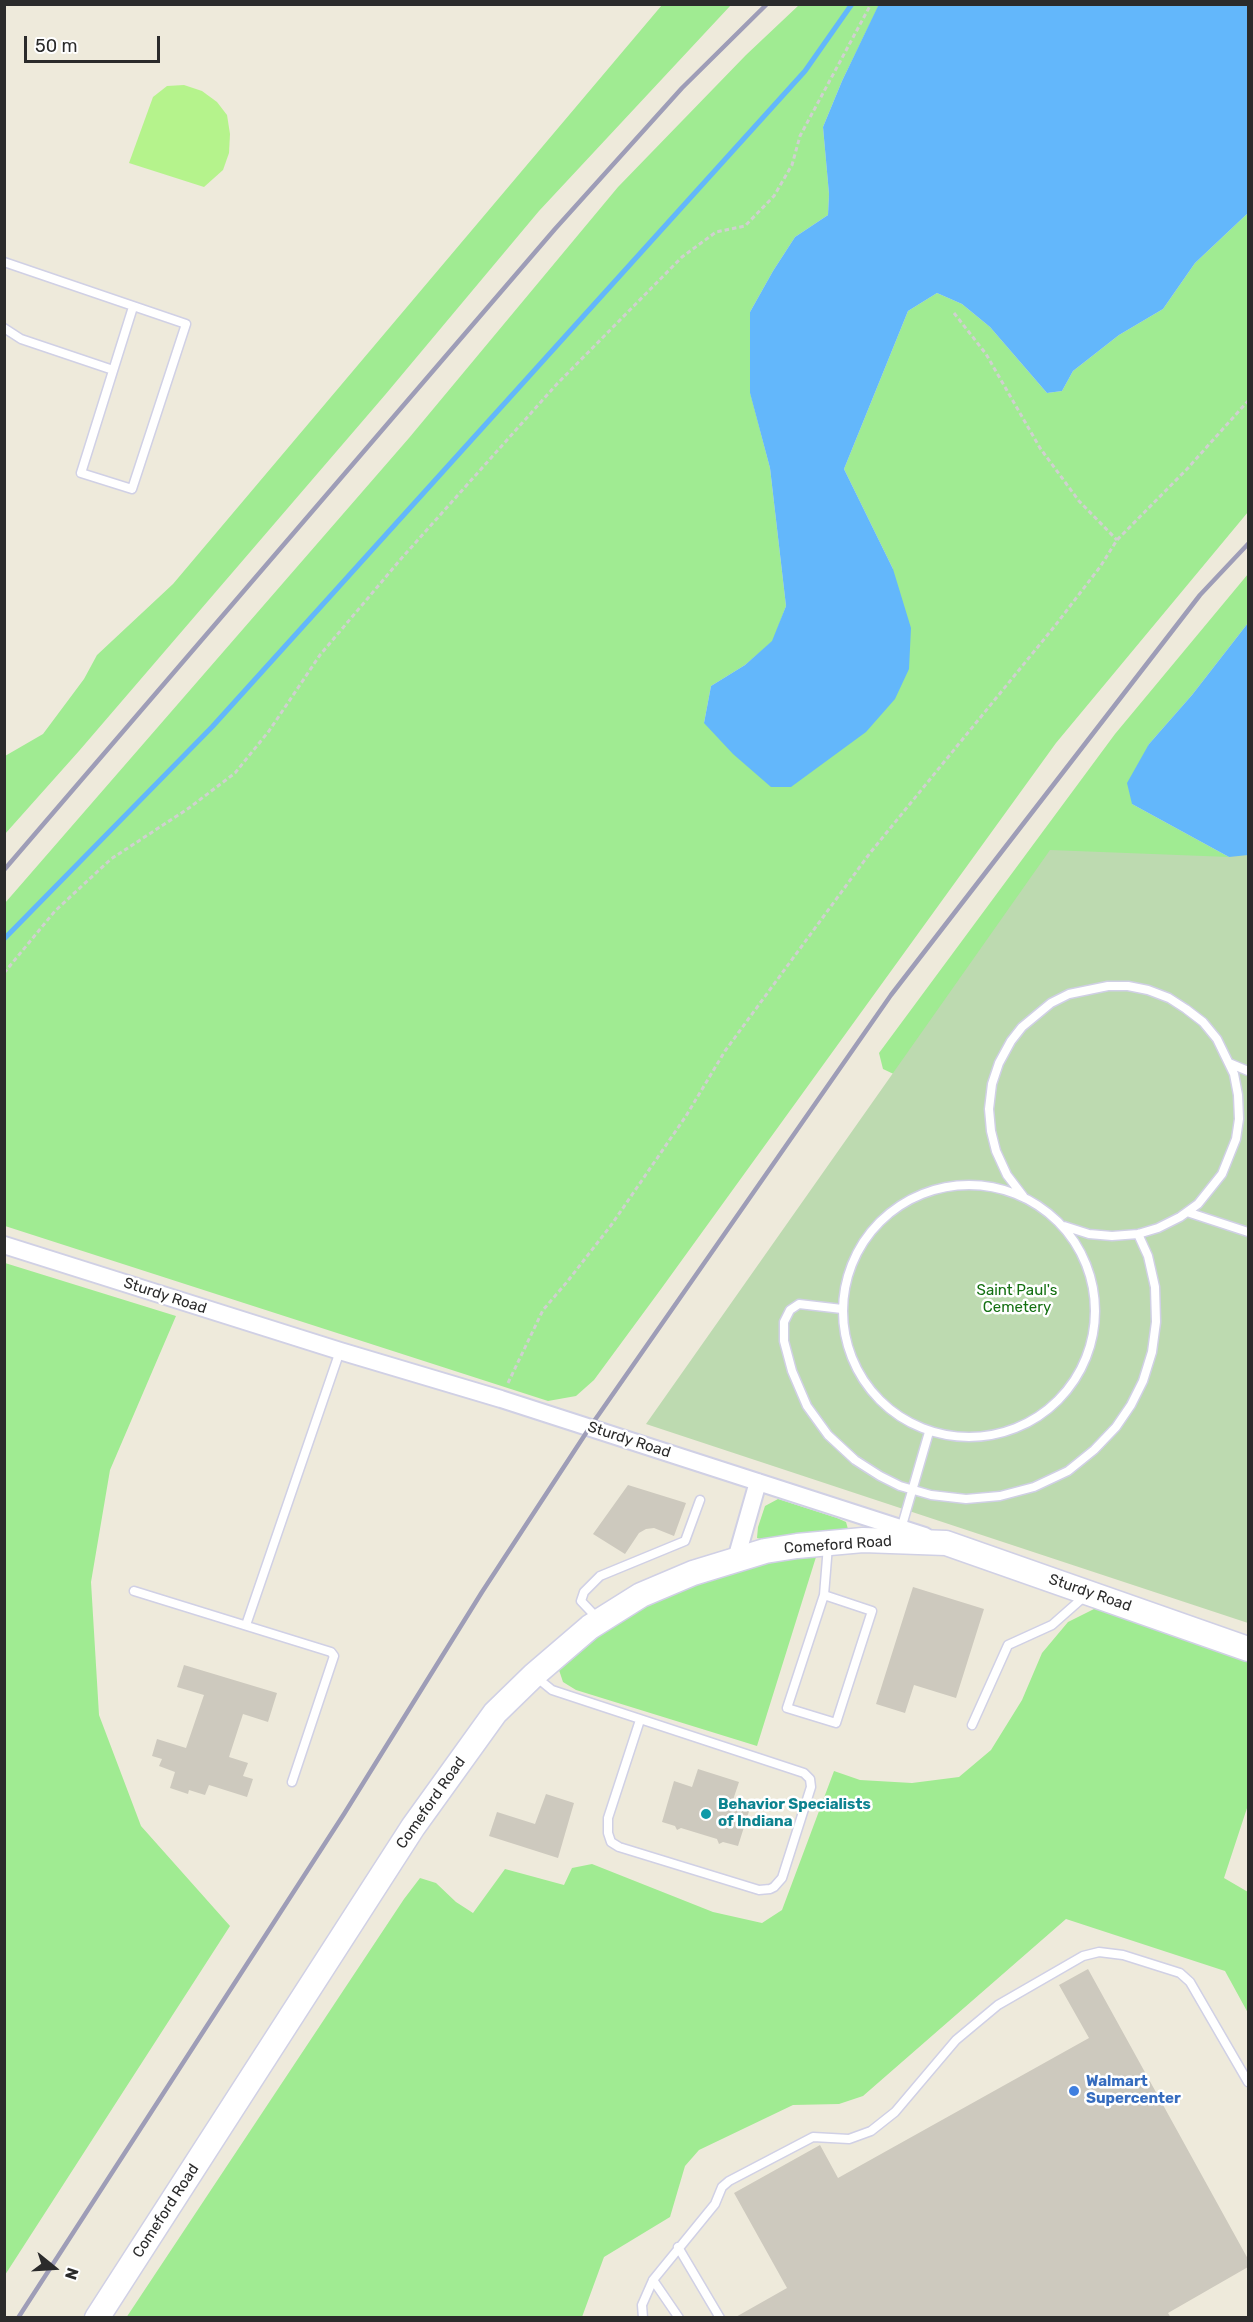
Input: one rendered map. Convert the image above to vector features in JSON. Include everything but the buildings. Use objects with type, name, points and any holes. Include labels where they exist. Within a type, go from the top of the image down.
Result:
[{"type":"street","name":"Sturdy Road","points":[[4,1245],[340,1351],[501,1399],[946,1543],[1248,1649]]},
{"type":"street","points":[[736,1559],[758,1482]]},
{"type":"street","name":"Comeford Road","points":[[97,2318],[413,1827],[495,1713],[534,1675],[600,1620],[640,1595],[693,1573],[736,1559],[765,1551],[828,1542],[892,1540],[946,1543]]},
{"type":"lane","points":[[4,262],[186,324],[132,489],[81,473],[133,307]]},
{"type":"lane","points":[[4,328],[21,339],[113,370]]},
{"type":"lane","points":[[1024,1196],[1003,1188],[963,1184],[944,1186],[905,1202],[889,1213],[864,1240],[849,1273],[842,1309],[849,1351],[860,1376],[874,1395],[892,1412],[929,1432],[967,1438],[990,1436],[1013,1430],[1036,1419],[1053,1405],[1078,1375],[1092,1339],[1095,1319],[1095,1294],[1090,1274],[1083,1255],[1064,1226],[1024,1196],[1007,1175],[991,1131],[989,1109],[992,1084],[1011,1041],[1035,1014],[1069,994],[1089,988],[1128,986],[1148,990],[1168,998],[1203,1022],[1216,1039],[1229,1063],[1238,1095],[1239,1119],[1230,1158],[1212,1188],[1187,1212],[1158,1228],[1138,1234],[1101,1235],[1064,1226]]},
{"type":"lane","points":[[1229,1063],[1248,1071]]},
{"type":"lane","points":[[1187,1212],[1248,1232]]},
{"type":"lane","points":[[842,1309],[799,1304],[790,1310],[784,1322],[784,1341],[792,1371],[807,1406],[828,1435],[855,1460],[880,1476],[912,1490],[966,1499],[1000,1496],[1034,1487],[1068,1470],[1094,1450],[1116,1427],[1131,1405],[1143,1381],[1152,1352],[1156,1322],[1155,1287],[1148,1256],[1138,1234]]},
{"type":"lane","points":[[246,1625],[340,1351]]},
{"type":"lane","points":[[901,1529],[929,1432]]},
{"type":"lane","points":[[600,1620],[581,1601],[584,1592],[600,1576],[685,1541],[700,1500]]},
{"type":"lane","points":[[824,1595],[872,1611],[837,1724],[787,1708],[824,1595],[828,1542]]},
{"type":"lane","points":[[134,1591],[331,1652],[334,1656],[292,1782]]},
{"type":"lane","points":[[972,1725],[1008,1645],[1052,1625],[1089,1593]]},
{"type":"lane","points":[[534,1675],[552,1690],[804,1773],[810,1779],[811,1787],[782,1878],[774,1887],[759,1890],[619,1847],[611,1842],[608,1833],[608,1818],[640,1720]]},
{"type":"lane","points":[[635,2318],[653,2280],[715,2204],[722,2187],[729,2181],[813,2137],[849,2139],[871,2131],[895,2112],[956,2040],[998,2006],[1083,1956],[1099,1952],[1123,1955],[1180,1973],[1190,1982],[1248,2082]]},
{"type":"lane","points":[[678,2247],[720,2318]]},
{"type":"lane","points":[[653,2280],[679,2318]]},
{"type":"lane","points":[[642,2305],[642,2318]]},
{"type":"path","points":[[4,973],[55,911],[111,859],[189,808],[235,773],[269,731],[320,656],[400,560],[556,385],[682,257],[716,232],[745,226],[774,196],[792,165],[800,136],[871,4]]},
{"type":"path","points":[[954,313],[986,354],[1040,448],[1079,501],[1117,540]]},
{"type":"path","points":[[501,1399],[543,1310],[612,1224],[686,1116],[725,1051],[870,853],[1054,627],[1100,567],[1117,540],[1187,469],[1248,401]]},
{"type":"green space","points":[[662,5],[731,5],[539,211],[385,395],[5,834],[5,756],[43,734],[84,679],[97,655],[173,584]]},
{"type":"green space","points":[[799,5],[879,5],[842,81],[823,127],[829,194],[828,215],[795,237],[750,312],[750,392],[770,468],[786,606],[773,641],[745,665],[711,686],[704,723],[893,569],[844,469],[908,311],[937,293],[962,304],[990,327],[1047,393],[1062,391],[1073,371],[1119,335],[1163,309],[1195,263],[1248,213],[1248,512],[1056,743],[661,1289],[594,1380],[576,1396],[548,1401],[5,1226],[5,903],[409,438],[618,187],[746,55]]},
{"type":"green space","points":[[184,85],[202,91],[217,102],[227,115],[230,134],[229,153],[223,170],[204,187],[129,163],[153,97],[167,86]]},
{"type":"green space","points":[[1248,574],[1248,623],[1192,695],[1149,744],[1132,804],[1229,857],[1248,855],[919,1086],[883,1069],[879,1053],[1115,734]]},
{"type":"green space","name":"Saint Paul's Cemetery","points":[[1248,844],[1248,1623],[646,1424],[1050,850],[1229,857]]},
{"type":"green space","points":[[5,1263],[176,1316],[110,1470],[91,1582],[99,1715],[141,1826],[230,1926],[5,2275]]},
{"type":"green space","points":[[778,1499],[837,1518],[846,1522],[848,1529],[765,1540],[757,1538],[765,1506]]},
{"type":"green space","points":[[803,1553],[816,1557],[757,1746],[576,1690],[563,1682],[558,1667],[619,1618],[707,1575]]},
{"type":"green space","points":[[1096,1608],[1248,1658],[1248,1805],[1224,1878],[1248,1892],[1248,2013],[1225,1971],[1066,1919],[863,2096],[839,2104],[793,2105],[699,2150],[685,2166],[670,2217],[604,2257],[582,2317],[126,2318],[420,1878],[436,1883],[456,1902],[473,1913],[505,1869],[564,1885],[572,1868],[592,1864],[713,1912],[762,1923],[782,1910],[834,1771],[860,1780],[912,1783],[959,1777],[991,1750],[1022,1700],[1042,1653],[1068,1622]]},
{"type":"water","points":[[879,4],[1248,5],[1248,213],[1195,263],[1163,309],[1119,335],[1073,371],[1062,391],[1047,393],[990,327],[962,304],[937,293],[908,311],[844,469],[893,569],[911,628],[909,669],[895,699],[866,732],[791,787],[771,787],[733,754],[704,723],[711,686],[745,665],[772,641],[786,606],[770,468],[750,393],[750,312],[795,237],[828,215],[829,194],[823,127]]},
{"type":"water","points":[[1248,623],[1248,855],[1229,857],[1132,804],[1127,783],[1149,744],[1192,695]]},
{"type":"waterway","points":[[4,939],[212,727],[805,71],[852,4]]},
{"type":"railway","points":[[4,870],[555,229],[682,88],[767,4]]},
{"type":"railway","points":[[18,2318],[344,1814],[482,1592],[590,1427],[891,995],[1200,595],[1248,544]]},
{"type":"place","name":"Behavior Specialists of Indiana","points":[[706,1814]]},
{"type":"place","name":"Walmart Supercenter","points":[[1074,2091]]}]
